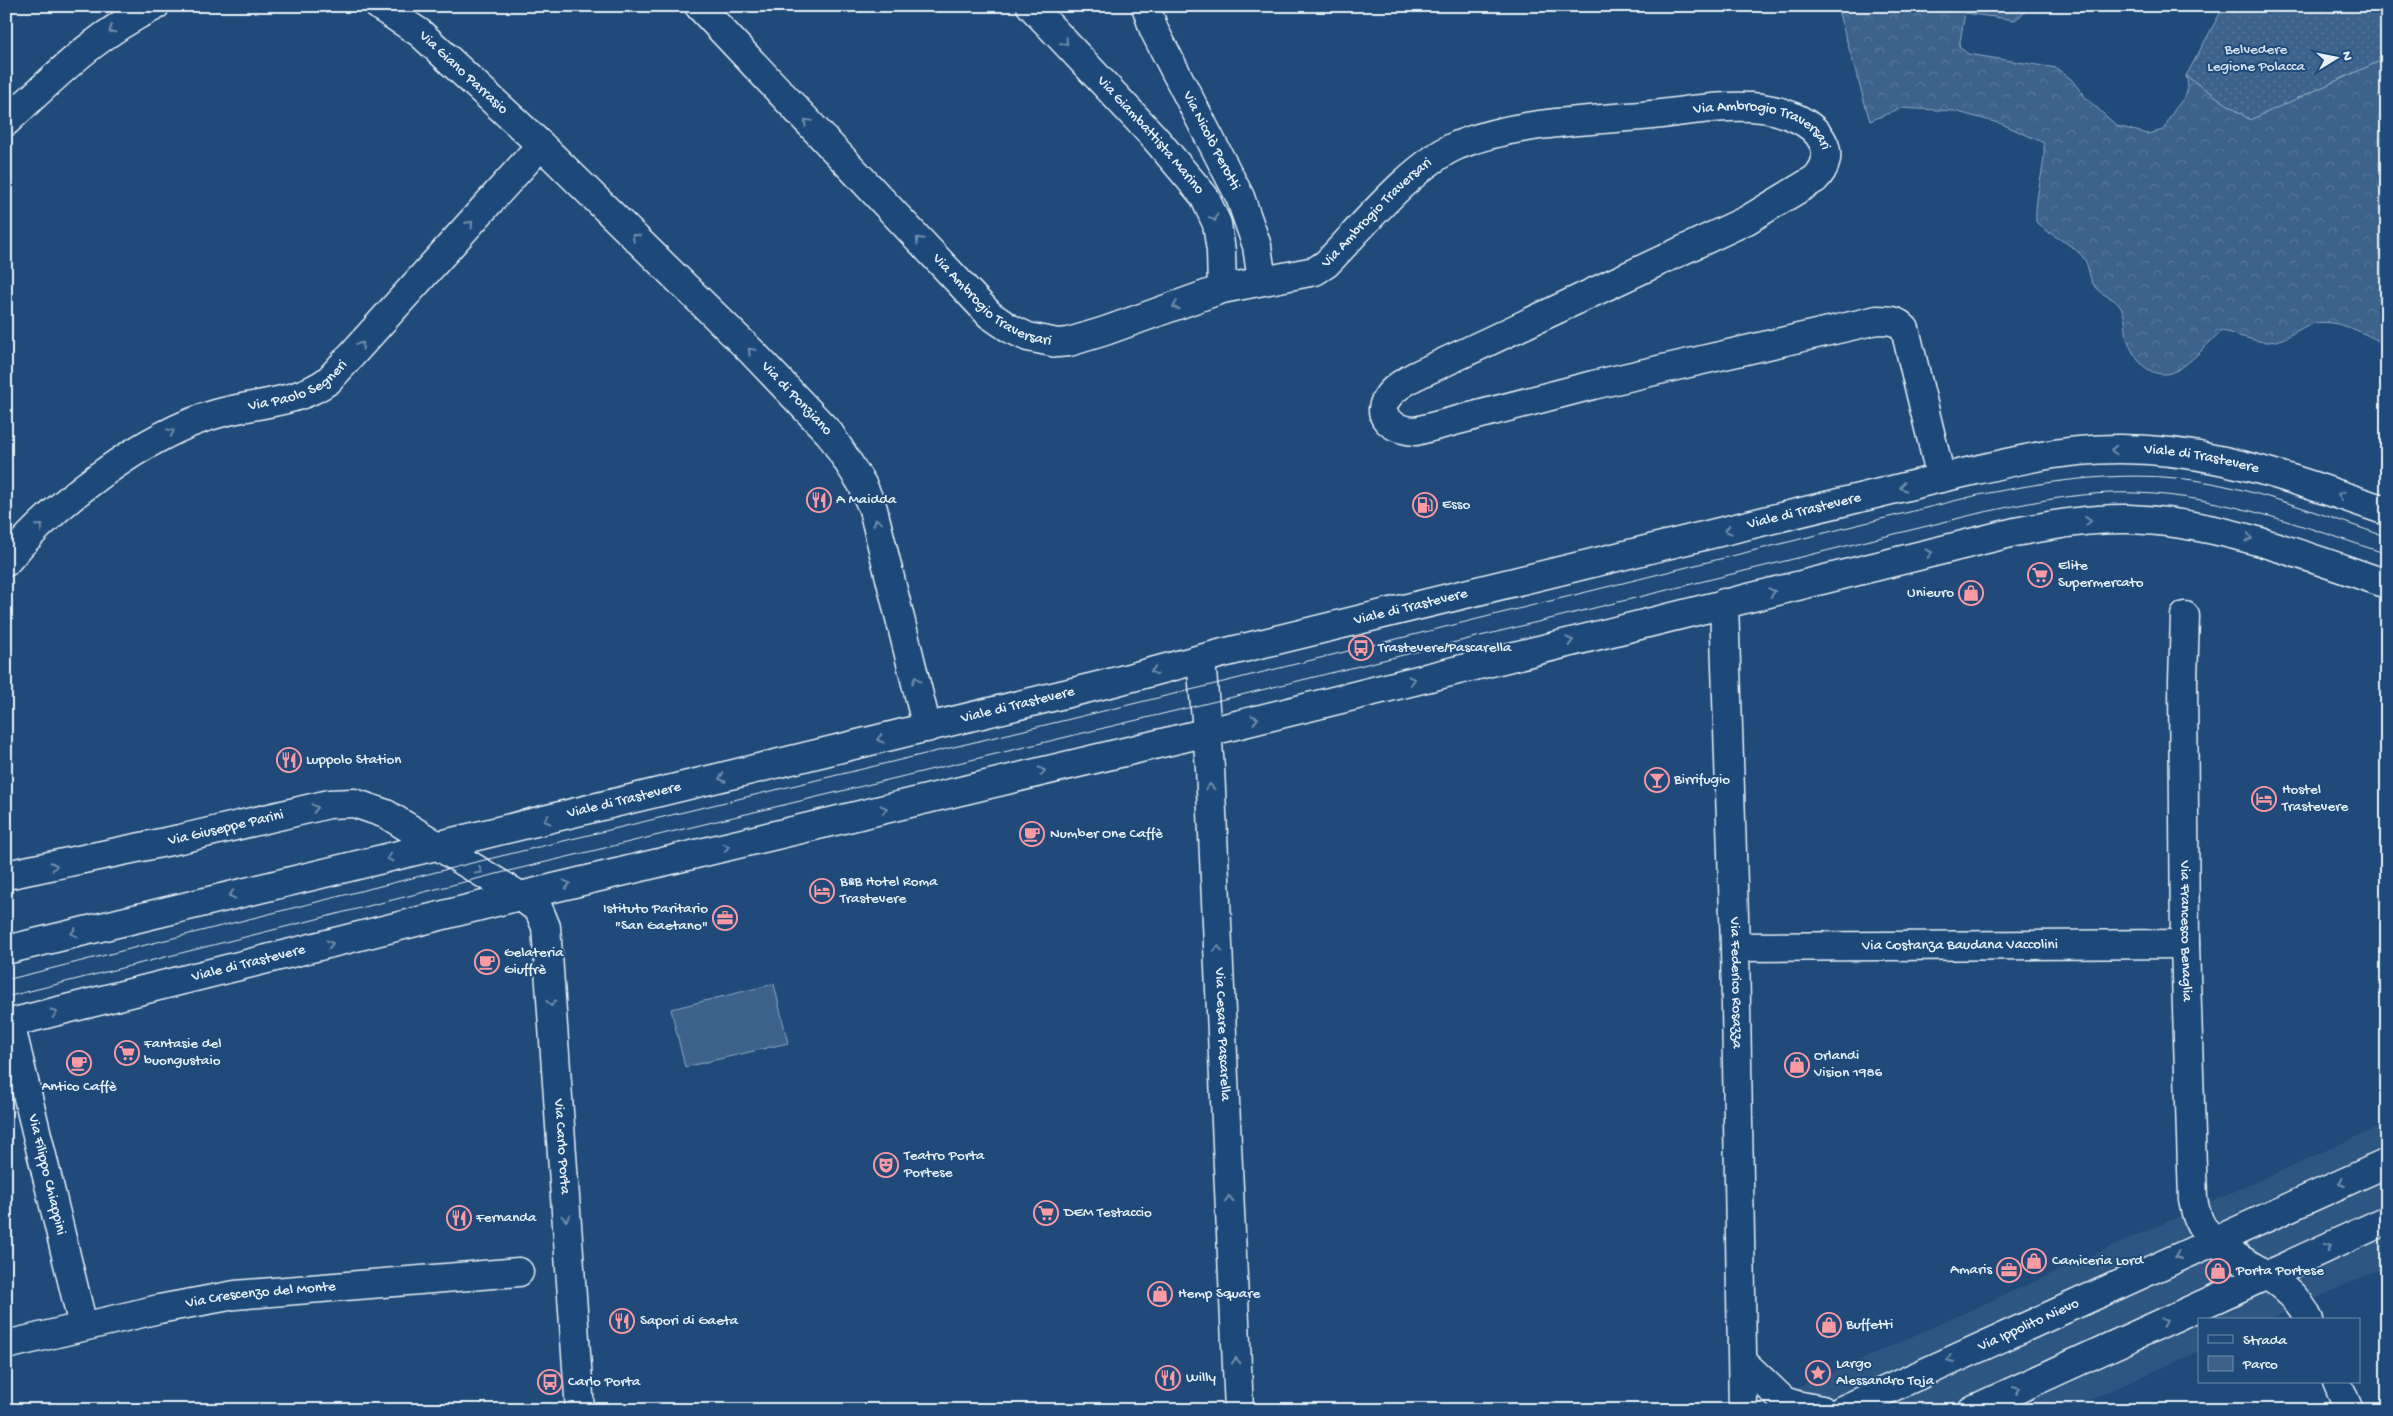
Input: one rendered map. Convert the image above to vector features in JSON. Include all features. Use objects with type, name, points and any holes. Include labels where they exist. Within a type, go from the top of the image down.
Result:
[{"type":"street","points":[[6,122],[101,37],[130,18],[155,6]]},
{"type":"street","name":"Via Giano Parrasio","points":[[379,6],[420,33],[541,145]]},
{"type":"street","name":"Via Ambrogio Traversari","points":[[699,6],[974,300],[998,322],[1044,341],[1069,342],[1222,289],[1307,274],[1321,268],[1427,162],[1443,152],[1471,141],[1500,132],[1534,126],[1728,108],[1754,108],[1776,112],[1806,124],[1824,142],[1827,156],[1825,164],[1822,172],[1814,179],[1747,220],[1415,376],[1388,396],[1384,404],[1388,422],[1398,430],[1416,431],[1593,385],[1877,320],[1889,320],[1900,324],[1905,329],[1941,478]]},
{"type":"street","name":"Via Giambattista Marino","points":[[1031,6],[1166,150],[1204,196],[1217,224],[1221,251],[1222,289]]},
{"type":"street","name":"Via Nicolò Perotti","points":[[1146,6],[1154,30],[1240,197],[1257,246],[1262,281]]},
{"type":"street","name":"Via Paolo Segneri","points":[[6,562],[58,511],[119,461],[193,422],[216,414],[302,394],[317,389],[329,380],[541,145]]},
{"type":"street","name":"Via di Ponziano","points":[[541,145],[752,352],[830,434],[848,461],[862,484],[873,509],[927,728]]},
{"type":"street","name":"Viale di Trastevere","points":[[6,950],[927,728],[1941,478],[2080,451],[2152,450],[2194,454],[2248,466],[2387,511]]},
{"type":"street","name":"Viale di Trastevere","points":[[8,1024],[520,896],[1208,732],[2015,532],[2070,522],[2110,519],[2158,521],[2215,529],[2264,542],[2387,584]]},
{"type":"street","name":"Via Federico Rosazza","points":[[1724,603],[1735,947],[1744,1363],[1743,1410]]},
{"type":"street","name":"Via Francesco Benaglia","points":[[2185,616],[2183,681],[2186,944],[2192,1200],[2200,1222],[2214,1240]]},
{"type":"street","name":"Via Cesare Pascarella","points":[[1201,659],[1208,732],[1238,1410]]},
{"type":"street","name":"Via Giuseppe Parini","points":[[6,874],[14,875],[339,803],[354,803],[386,814],[438,847]]},
{"type":"street","points":[[438,847],[520,896]]},
{"type":"street","name":"Via Carlo Porta","points":[[520,896],[539,910],[546,928],[580,1410]]},
{"type":"street","name":"Via Costanza Baudana Vaccolini","points":[[1735,947],[2186,944]]},
{"type":"street","name":"Via Filippo Chiappini","points":[[8,1024],[83,1326]]},
{"type":"street","name":"Via Ippolito Nievo","points":[[1842,1410],[2387,1163]]},
{"type":"street","points":[[1972,1410],[2387,1220]]},
{"type":"street","points":[[2214,1240],[2287,1288],[2299,1300],[2308,1318]]},
{"type":"street","name":"Via Crescenzo del Monte","points":[[6,1345],[196,1300],[235,1295],[519,1272]]},
{"type":"street","points":[[1744,1363],[1784,1401],[1796,1406],[1822,1410]]},
{"type":"street","points":[[2338,1384],[2349,1410]]},
{"type":"shaded area","name":"Porta Portese","points":[[2387,1123],[2387,1266],[2272,1318],[2198,1318],[2198,1351],[2068,1410],[1767,1410],[1786,1393]]},
{"type":"green space","points":[[2033,6],[2015,20],[1965,13],[1959,47],[1968,54],[2056,68],[2071,79],[2086,98],[2117,126],[2148,134],[2163,130],[2187,92],[2188,82],[2186,76],[2250,120],[2387,58],[2387,345],[2352,328],[2323,322],[2314,323],[2287,337],[2268,342],[2222,331],[2188,363],[2180,368],[2165,374],[2151,371],[2140,363],[2132,351],[2127,338],[2123,311],[2115,301],[2095,287],[2082,256],[2071,246],[2036,222],[2044,143],[2002,124],[1954,111],[1901,108],[1870,121],[1837,7]]},
{"type":"green space","name":"Belvedere Legione Polacca","points":[[2224,6],[2387,6],[2387,58],[2250,120],[2186,76]]},
{"type":"green space","points":[[774,984],[788,1043],[685,1067],[671,1009]]},
{"type":"tram line","points":[[6,980],[468,864],[1203,687],[2003,490],[2062,481],[2122,476],[2182,479],[2212,483],[2256,494],[2387,537]]},
{"type":"tram line","points":[[6,997],[488,876],[1233,697],[1980,513],[2039,501],[2117,493],[2169,495],[2233,506],[2264,514],[2387,554]]},
{"type":"place","name":"A Maidda","points":[[819,500]]},
{"type":"place","name":"Esso","points":[[1425,505]]},
{"type":"place","name":"Elite Supermercato","points":[[2040,575]]},
{"type":"place","name":"Unieuro","points":[[1971,593]]},
{"type":"place","name":"Trastevere/Pascarella","points":[[1361,648]]},
{"type":"place","name":"Luppolo Station","points":[[289,760]]},
{"type":"place","name":"Birrifugio","points":[[1657,780]]},
{"type":"place","name":"Hostel Trastevere","points":[[2264,799]]},
{"type":"place","name":"Number One Caffè","points":[[1032,834]]},
{"type":"place","name":"B&B Hotel Roma Trastevere","points":[[822,891]]},
{"type":"place","name":"Istituto Paritario \"San Gaetano\"","points":[[725,918]]},
{"type":"place","name":"Gelateria Giuffrè","points":[[487,962]]},
{"type":"place","name":"Fantasie del buongustaio","points":[[127,1053]]},
{"type":"place","name":"Antico Caffè","points":[[79,1063]]},
{"type":"place","name":"Orlandi Vision 1986","points":[[1797,1065]]},
{"type":"place","name":"Teatro Porta Portese","points":[[886,1165]]},
{"type":"place","name":"DEM Testaccio","points":[[1046,1213]]},
{"type":"place","name":"Fernanda","points":[[459,1218]]},
{"type":"place","name":"Camiceria Lord","points":[[2034,1261]]},
{"type":"place","name":"Amaris","points":[[2009,1270]]},
{"type":"place","name":"Porta Portese","points":[[2218,1271]]},
{"type":"place","name":"Hemp Square","points":[[1160,1294]]},
{"type":"place","name":"Sapori di Gaeta","points":[[622,1321]]},
{"type":"place","name":"Buffetti","points":[[1829,1325]]},
{"type":"place","name":"Largo Alessandro Toja","points":[[1818,1373]]},
{"type":"place","name":"Willy","points":[[1168,1378]]},
{"type":"place","name":"Carlo Porta","points":[[550,1382]]}]
